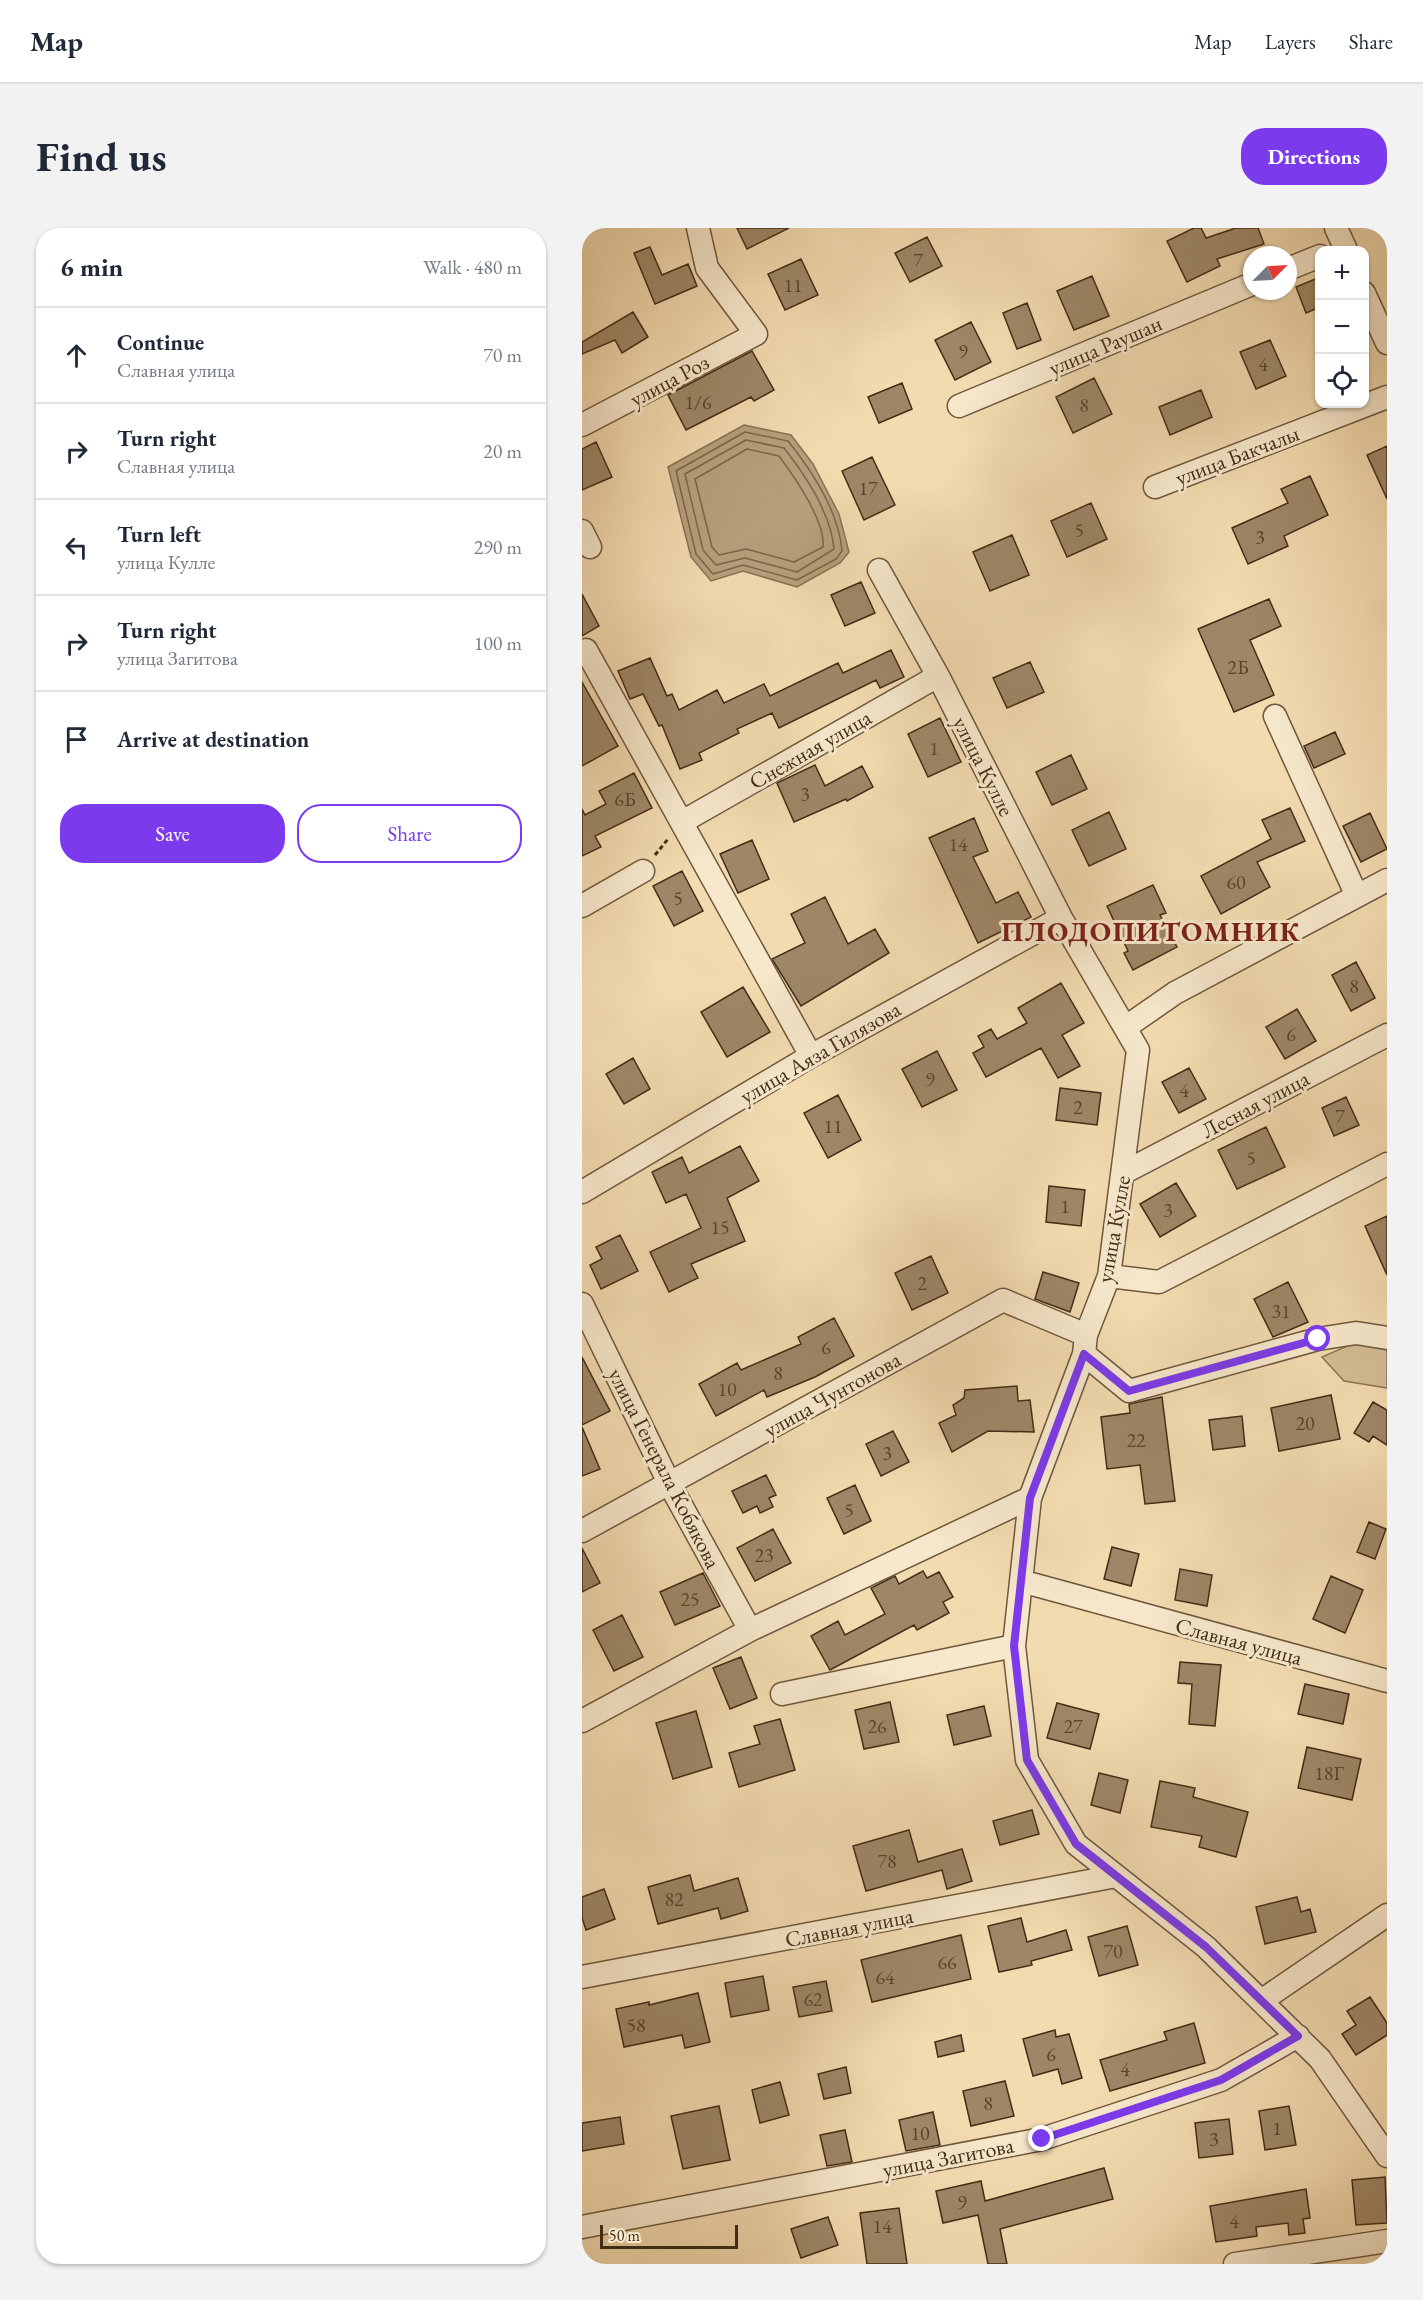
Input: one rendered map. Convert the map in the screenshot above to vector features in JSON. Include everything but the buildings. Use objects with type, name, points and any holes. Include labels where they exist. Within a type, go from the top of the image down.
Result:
[{"type":"street","name":"улица Роз","points":[[582,425],[756,334],[707,268],[698,228]]},
{"type":"street","points":[[1297,265],[1315,258]]},
{"type":"street","name":"улица Раушан","points":[[959,406],[1243,288]]},
{"type":"street","points":[[1368,300],[1387,343]]},
{"type":"street","name":"улица Бакчалы","points":[[1155,488],[1387,397]]},
{"type":"street","name":"улица Кулле","points":[[879,570],[938,676],[1061,918],[1138,1050],[1109,1276],[1030,1498],[1014,1646],[1027,1760],[1076,1844],[1206,1947],[1298,2036],[1320,2059],[1387,2156]]},
{"type":"street","points":[[582,652],[586,650],[811,1056]]},
{"type":"street","name":"Снежная улица","points":[[682,822],[938,676]]},
{"type":"street","points":[[1275,716],[1357,896]]},
{"type":"street","points":[[582,906],[643,871]]},
{"type":"street","points":[[1126,1027],[1175,993],[1387,880]]},
{"type":"street","name":"улица Аяза Гилязова","points":[[582,1192],[811,1056],[1061,918]]},
{"type":"street","name":"Лесная улица","points":[[1123,1173],[1387,1035]]},
{"type":"street","points":[[1109,1276],[1159,1282],[1387,1164]]},
{"type":"street","name":"улица Чунтонова","points":[[582,1531],[670,1485],[1003,1300],[1085,1345]]},
{"type":"street","name":"улица Генерала Кобякова","points":[[582,1304],[670,1485],[750,1630]]},
{"type":"street","points":[[1085,1345],[1129,1391],[1318,1339],[1384,1331]]},
{"type":"street","points":[[582,1721],[750,1630],[1030,1498]]},
{"type":"street","name":"Славная улица","points":[[1021,1581],[1387,1682]]},
{"type":"street","points":[[782,1694],[1014,1646]]},
{"type":"street","name":"Славная улица","points":[[582,1977],[1116,1876]]},
{"type":"street","points":[[1261,2001],[1387,1915]]},
{"type":"street","name":"улица Загитова","points":[[582,2227],[1042,2139],[1221,2080],[1298,2036]]},
{"type":"street","points":[[1235,2264],[1387,2241]]},
{"type":"path","points":[[643,871],[682,822]]},
{"type":"shaded area","points":[[1354,1343],[1387,1350],[1387,1388],[1344,1381],[1322,1357]]},
{"type":"water","points":[[744,425],[791,435],[813,464],[839,514],[849,552],[840,563],[797,587],[743,571],[711,581],[691,557],[668,467]]},
{"type":"district","name":"ПЛОДОПИТОМНИК","points":[[1151,931]]},
{"type":"route","points":[[1042,2139],[1221,2080],[1298,2036],[1206,1947],[1076,1844],[1027,1760],[1014,1646],[1030,1498],[1084,1354],[1129,1391],[1318,1339]]}]
